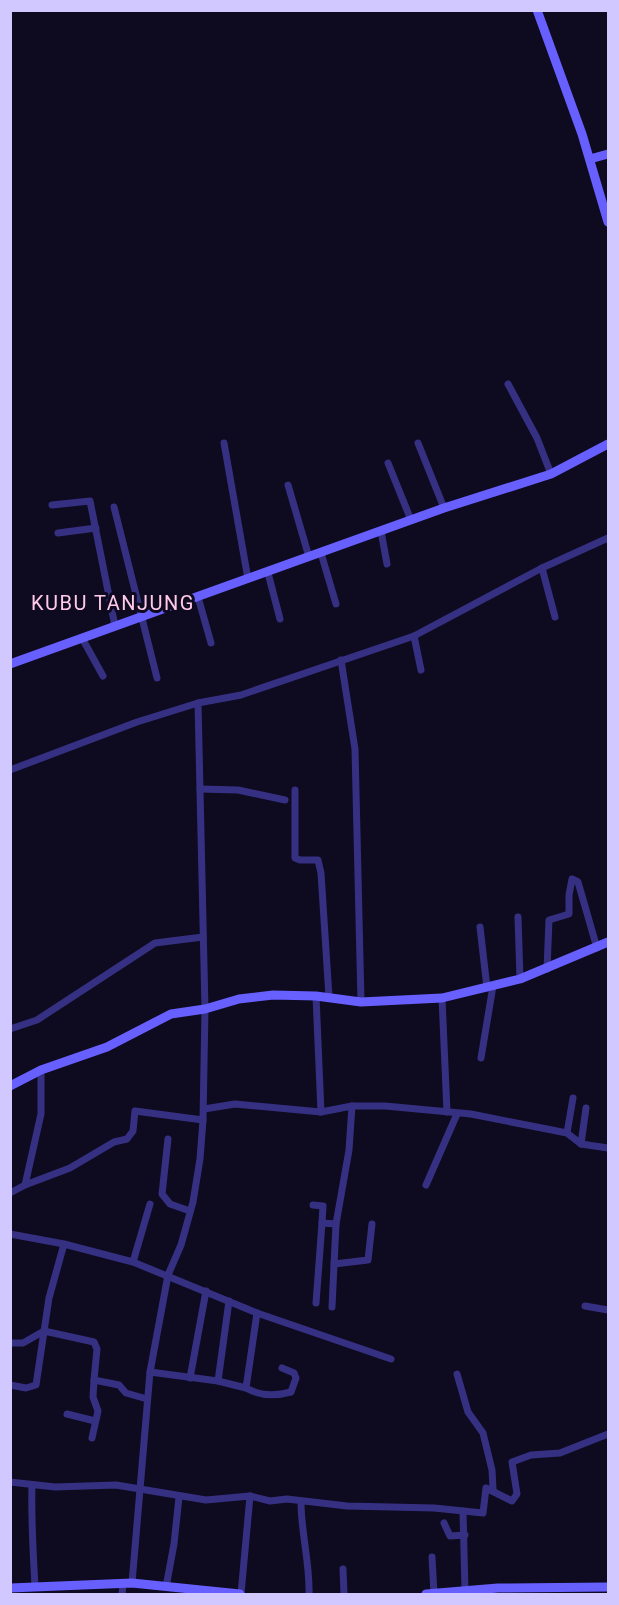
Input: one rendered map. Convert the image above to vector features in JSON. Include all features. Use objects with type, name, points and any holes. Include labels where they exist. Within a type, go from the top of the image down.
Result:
[{"type":"street","points":[[537,10],[590,159],[609,222]]},
{"type":"street","points":[[590,159],[609,154]]},
{"type":"street","points":[[508,384],[537,438],[551,474]]},
{"type":"street","points":[[224,442],[248,579]]},
{"type":"street","points":[[418,442],[444,508]]},
{"type":"street","points":[[10,664],[444,508],[551,474],[609,444]]},
{"type":"street","points":[[388,463],[411,520]]},
{"type":"street","points":[[288,485],[309,557]]},
{"type":"street","points":[[52,505],[90,501],[116,626]]},
{"type":"street","points":[[114,507],[157,678]]},
{"type":"street","points":[[58,533],[96,528]]},
{"type":"street","points":[[381,531],[387,564]]},
{"type":"street","points":[[10,770],[137,722],[198,703],[241,695],[414,636],[542,568],[609,538]]},
{"type":"street","points":[[321,553],[336,604]]},
{"type":"street","points":[[542,568],[555,617]]},
{"type":"street","points":[[268,573],[280,619]]},
{"type":"street","points":[[198,597],[211,643]]},
{"type":"street","points":[[414,636],[421,670]]},
{"type":"street","points":[[82,638],[103,676]]},
{"type":"street","points":[[341,660],[355,749],[361,1002]]},
{"type":"street","points":[[125,1587],[141,1490],[150,1372],[168,1275],[181,1245],[200,1159],[204,1109],[205,1009],[198,703]]},
{"type":"street","points":[[200,789],[238,790],[285,800]]},
{"type":"street","points":[[295,790],[295,858],[318,860],[321,873],[329,997]]},
{"type":"street","points":[[547,969],[549,920],[569,914],[568,895],[573,879],[578,882],[597,948]]},
{"type":"street","points":[[518,917],[520,979]]},
{"type":"street","points":[[480,927],[490,987],[481,1058]]},
{"type":"street","points":[[10,1029],[37,1020],[155,943],[203,937]]},
{"type":"street","points":[[10,1086],[41,1070],[107,1047],[171,1014],[205,1009],[239,999],[273,995],[329,997],[361,1002],[441,998],[520,979],[609,942]]},
{"type":"street","points":[[316,996],[321,1112]]},
{"type":"street","points":[[441,998],[447,1112]]},
{"type":"street","points":[[25,1185],[41,1114],[41,1070]]},
{"type":"street","points":[[567,1133],[573,1098]]},
{"type":"street","points":[[204,1109],[249,1103],[321,1112],[352,1106],[471,1114],[567,1133],[581,1144],[609,1148]]},
{"type":"street","points":[[332,1307],[336,1224],[349,1150],[352,1106]]},
{"type":"street","points":[[581,1144],[586,1108]]},
{"type":"street","points":[[10,1193],[70,1168],[114,1142],[127,1139],[133,1131],[135,1110],[203,1120]]},
{"type":"street","points":[[426,1185],[457,1114]]},
{"type":"street","points":[[168,1139],[162,1194],[170,1204],[190,1210]]},
{"type":"street","points":[[133,1262],[150,1204]]},
{"type":"street","points":[[313,1205],[323,1206],[316,1303]]},
{"type":"street","points":[[322,1223],[336,1224]]},
{"type":"street","points":[[334,1264],[368,1260],[372,1224]]},
{"type":"street","points":[[10,1234],[64,1244],[133,1262],[257,1313],[391,1359]]},
{"type":"street","points":[[10,1385],[26,1388],[36,1385],[49,1298],[64,1244]]},
{"type":"street","points":[[190,1378],[206,1291]]},
{"type":"street","points":[[218,1381],[230,1301]]},
{"type":"street","points":[[585,1306],[609,1310]]},
{"type":"street","points":[[246,1388],[257,1313]]},
{"type":"street","points":[[10,1342],[23,1343],[44,1331],[94,1342],[97,1349],[93,1397],[98,1411],[92,1438]]},
{"type":"street","points":[[150,1372],[218,1381],[253,1392],[276,1395],[291,1392],[296,1378],[294,1373],[282,1368]]},
{"type":"street","points":[[457,1374],[468,1412],[483,1433],[492,1470],[493,1489]]},
{"type":"street","points":[[94,1380],[119,1385],[126,1393],[147,1399]]},
{"type":"street","points":[[67,1414],[95,1422]]},
{"type":"street","points":[[10,1482],[32,1485],[116,1485],[206,1500],[250,1496],[270,1501],[287,1499],[301,1502],[463,1510],[483,1514],[486,1488],[493,1489],[512,1501],[517,1494],[512,1462],[531,1455],[560,1453],[609,1434]]},
{"type":"street","points":[[32,1485],[31,1528],[35,1540],[35,1586]]},
{"type":"street","points":[[10,1588],[35,1586],[166,1587],[240,1594],[250,1496]]},
{"type":"street","points":[[166,1587],[179,1497]]},
{"type":"street","points":[[301,1502],[300,1526],[309,1564],[309,1594]]},
{"type":"street","points":[[463,1510],[465,1591]]},
{"type":"street","points":[[444,1523],[448,1534],[465,1535]]},
{"type":"street","points":[[432,1557],[434,1594]]},
{"type":"street","points":[[344,1569],[344,1594]]},
{"type":"street","points":[[426,1594],[465,1591],[572,1591],[609,1587]]},
{"type":"district","name":"KUBU TANJUNG","points":[[113,603]]}]
